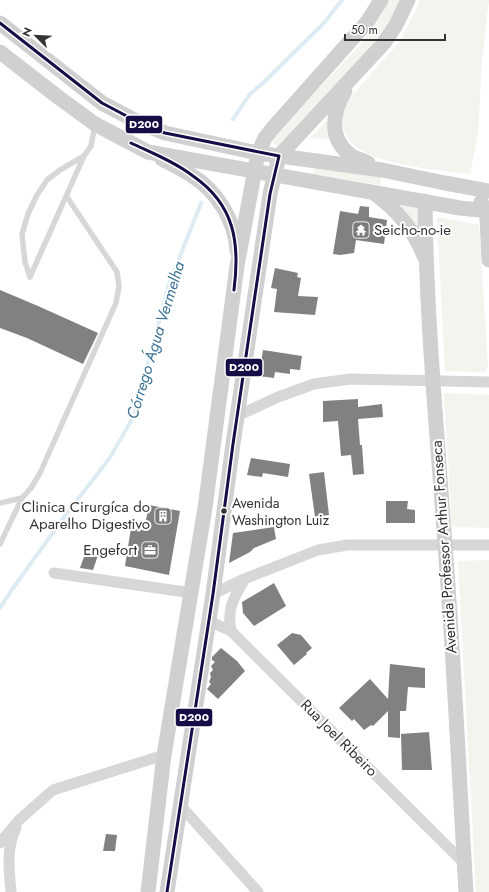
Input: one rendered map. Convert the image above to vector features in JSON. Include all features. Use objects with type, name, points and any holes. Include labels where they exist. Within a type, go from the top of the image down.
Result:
[{"type":"main road","points":[[148,892],[164,755],[206,501],[237,266],[258,152],[269,133],[368,21],[381,0]]},
{"type":"main road","points":[[167,892],[179,804],[213,594],[237,416],[274,175],[279,156],[384,43],[396,25],[408,0]]},
{"type":"main road","points":[[0,24],[102,103],[136,121],[165,133],[279,156],[382,170],[489,191]]},
{"type":"main road","points":[[0,52],[95,124],[192,175],[214,195],[228,216],[236,239],[237,266]]},
{"type":"main road","points":[[355,74],[340,100],[334,122],[335,133],[340,145],[350,154],[382,170]]},
{"type":"main road","points":[[148,152],[460,208],[487,211]]},
{"type":"main road","points":[[425,201],[431,192],[445,183]]},
{"type":"main road","points":[[472,188],[487,211],[489,260]]},
{"type":"main road","points":[[373,192],[399,214],[417,241],[425,260]]},
{"type":"main road","name":"Avenida Professor Arthur Fonseca","points":[[425,201],[425,260],[432,381],[445,546],[466,892]]},
{"type":"street","points":[[237,416],[278,397],[314,384],[350,379],[489,382]]},
{"type":"street","points":[[213,594],[244,579],[318,550],[348,545],[489,545]]},
{"type":"street","points":[[54,573],[192,593]]},
{"type":"street","points":[[231,631],[228,617],[234,596],[244,579]]},
{"type":"street","name":"Rua Joel Ribeiro","points":[[209,621],[231,631],[464,863]]},
{"type":"street","points":[[0,843],[19,820],[53,790],[164,755]]},
{"type":"street","points":[[179,804],[258,892]]},
{"type":"street","points":[[11,892],[9,850],[12,837],[19,820]]},
{"type":"street","points":[[0,861],[5,865],[9,875]]},
{"type":"lane","points":[[84,156],[60,170],[47,180],[31,207],[22,234],[25,262],[30,277],[84,156],[91,146],[95,124]]},
{"type":"lane","points":[[0,544],[22,498],[31,488],[40,473],[116,304],[119,286],[117,272],[67,197]]},
{"type":"lane","points":[[0,503],[22,498]]},
{"type":"lane","points":[[0,531],[3,538]]},
{"type":"shaded area","points":[[388,0],[400,0],[395,14],[379,40],[282,147],[277,147],[273,143],[274,136],[364,41],[384,11]]},
{"type":"shaded area","points":[[419,0],[489,0],[482,60],[478,134],[470,174],[406,165],[373,156],[360,149],[350,141],[345,133],[343,106],[400,41]]},
{"type":"shaded area","points":[[327,120],[330,139],[310,138]]},
{"type":"shaded area","points":[[314,166],[381,177],[380,185],[313,174]]},
{"type":"shaded area","points":[[397,201],[421,204],[426,240],[411,218]]},
{"type":"shaded area","points":[[437,217],[479,225],[488,367],[484,372],[445,371]]},
{"type":"shaded area","points":[[444,393],[489,395],[489,528],[452,527]]},
{"type":"shaded area","points":[[489,560],[489,892],[476,892],[458,561]]},
{"type":"building","name":"Seicho-no-ie","points":[[360,206],[369,207],[369,217],[387,220],[384,244],[356,240],[354,253],[340,255],[333,254],[340,211],[358,214]]},
{"type":"building","points":[[275,268],[298,273],[297,277],[301,278],[298,296],[318,297],[315,315],[274,312],[277,289],[271,288]]},
{"type":"building","points":[[0,290],[98,333],[83,364],[27,338],[0,328]]},
{"type":"building","points":[[263,350],[302,356],[300,370],[290,369],[290,374],[275,372],[274,378],[259,376]]},
{"type":"building","points":[[358,399],[358,407],[382,404],[383,417],[358,419],[364,474],[353,475],[351,455],[341,456],[338,421],[323,422],[323,401]]},
{"type":"building","points":[[251,458],[290,464],[288,477],[263,473],[262,477],[247,475]]},
{"type":"building","points":[[324,472],[329,515],[315,517],[309,474]]},
{"type":"building","points":[[386,501],[408,501],[407,509],[415,510],[415,523],[386,523]]},
{"type":"building","name":"Engefort","points":[[149,505],[180,511],[169,575],[125,566],[131,528],[144,530]]},
{"type":"building","points":[[274,527],[276,539],[254,548],[250,552],[229,563],[233,533]]},
{"type":"building","points":[[87,548],[99,552],[93,570],[80,568]]},
{"type":"building","points":[[274,583],[286,606],[254,626],[243,613],[242,602]]},
{"type":"building","points":[[292,633],[301,635],[312,648],[294,665],[277,645]]},
{"type":"building","points":[[221,648],[237,661],[245,671],[218,699],[207,689],[211,684],[209,682],[211,677],[210,673],[213,670],[211,666],[215,662],[212,660],[212,657]]},
{"type":"building","points":[[390,664],[425,668],[425,688],[408,687],[406,711],[400,711],[400,738],[388,737],[388,711],[373,726],[371,725],[364,730],[354,719],[352,721],[339,708],[370,679],[388,699]]},
{"type":"building","points":[[429,732],[432,770],[402,770],[401,734]]},
{"type":"building","points":[[106,834],[117,835],[115,851],[103,851]]},
{"type":"waterway","points":[[233,119],[250,94],[324,23],[342,0]]},
{"type":"waterway","name":"Córrego Água Vermelha","points":[[0,608],[67,513],[109,459],[134,416],[169,284],[201,203]]},
{"type":"transit line","name":"D200","points":[[0,23],[102,103],[136,121],[165,133],[279,156],[270,194],[233,444],[213,594],[167,892]]},
{"type":"transit line","name":"D200","points":[[131,143],[179,166],[207,187],[218,199],[232,226],[235,241],[236,273],[234,290]]},
{"type":"place","name":"Seicho-no-ie","points":[[361,230]]},
{"type":"place","name":"Avenida Washington Luiz","points":[[224,511]]},
{"type":"place","name":"Clinica Cirurgíca do Aparelho Digestivo","points":[[163,516]]},
{"type":"place","name":"Engefort","points":[[150,550]]}]
